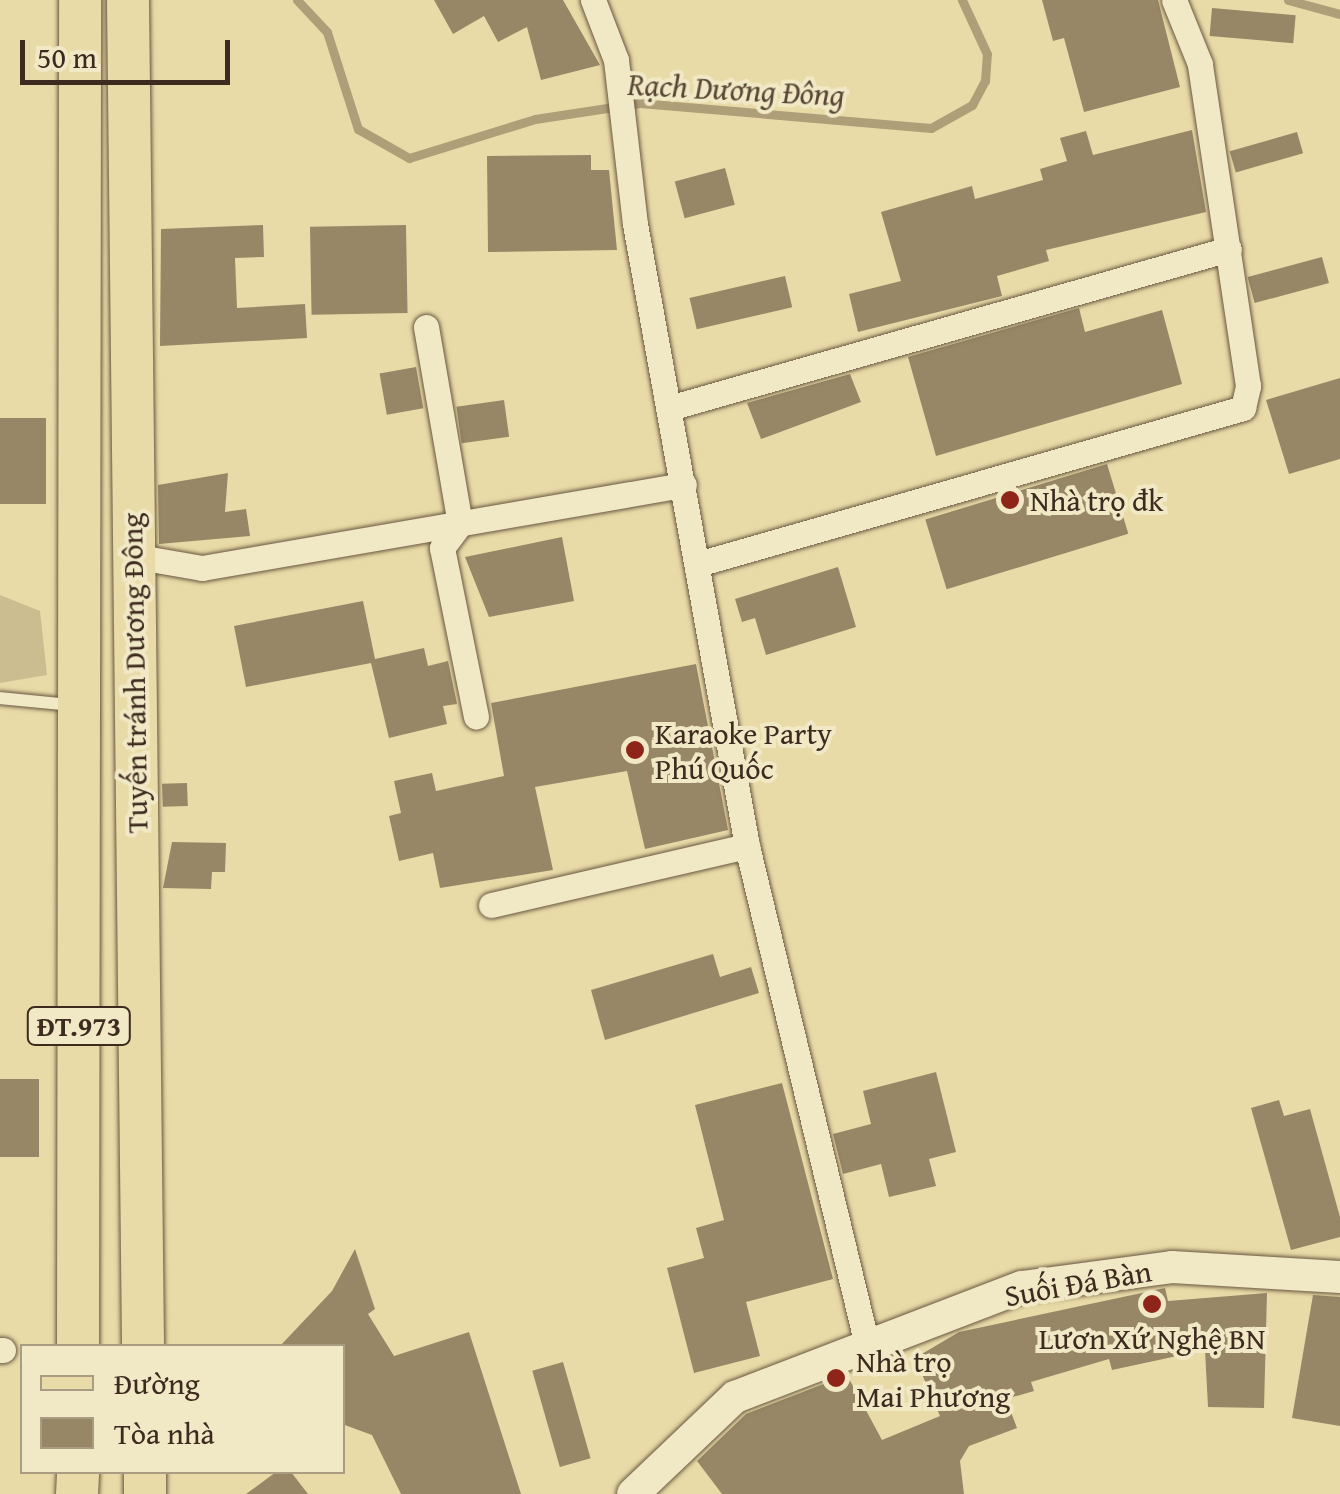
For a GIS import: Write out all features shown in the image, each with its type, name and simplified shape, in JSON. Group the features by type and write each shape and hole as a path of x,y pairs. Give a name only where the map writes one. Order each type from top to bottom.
{"main road":[{"name":"Tuyến tránh Dương Đông","path":"78,1344 80,0"},
{"name":"Tuyến tránh Dương Đông","path":"128,0 143,1344"}],"street":[{"path":"594,0 620,88 669,408 747,846 867,1345"},
{"path":"698,564 1243,408 1229,249 1200,64 1174,0"},
{"path":"669,408 1229,249"},
{"path":"426,327 460,524 442,548 476,717"},
{"path":"132,556 202,568 684,485"},
{"path":"492,905 747,846"},
{"name":"Suối Đá Bàn","path":"633,1494 735,1397 1022,1287 1172,1266 1340,1277"}],"lane":[{"path":"0,698 79,706"}],"shaded area":[{"path":"0,595 40,611 47,675 0,683"}],"building":[{"path":"434,0 563,0 600,65 541,80 527,27 498,42 484,16 453,34"},
{"path":"1042,0 1158,0 1180,87 1084,112 1064,38 1053,41"},
{"path":"1212,8 1296,15 1293,43 1210,36"},
{"path":"1192,130 1206,212 1046,250 1049,261 997,276 1002,296 858,332 849,294 901,281 881,212 972,186 975,199 1043,180 1040,169 1067,161 1060,138 1086,131 1093,155"},
{"path":"1297,132 1303,153 1236,172 1230,151"},
{"path":"591,155 591,170 609,170 617,250 488,252 487,156"},
{"path":"725,168 735,205 685,218 675,181"},
{"path":"263,225 264,257 235,258 237,308 305,304 307,338 160,346 161,229"},
{"path":"406,225 408,313 312,315 310,227"},
{"path":"1322,257 1329,283 1255,303 1248,277"},
{"path":"785,276 792,307 697,329 690,298"},
{"path":"1079,308 1085,332 1162,310 1182,384 936,456 908,357"},
{"path":"416,367 423,408 387,415 380,373"},
{"path":"850,374 861,402 761,439 747,403"},
{"path":"1340,378 1340,459 1289,474 1266,400"},
{"path":"504,400 509,437 462,443 456,407"},
{"path":"0,418 46,418 46,504 0,504"},
{"path":"1107,464 1128,534 947,589 925,520"},
{"path":"228,473 225,512 246,509 250,536 159,544 158,485"},
{"path":"562,537 574,601 489,617 465,557"},
{"path":"838,567 856,627 766,655 755,618 742,622 735,599"},
{"path":"363,601 375,659 424,648 428,666 448,661 457,704 443,706 447,724 389,738 371,663 246,687 234,626"},
{"path":"696,664 728,830 645,849 627,771 535,787 553,870 440,888 433,853 399,861 389,816 401,813 394,781 432,773 436,791 504,776 491,703"},
{"path":"187,783 188,806 163,807 162,784"},
{"path":"172,842 226,843 225,872 212,872 211,889 163,888"},
{"path":"713,954 720,977 751,967 759,993 605,1040 591,990"},
{"path":"936,1072 956,1152 929,1159 936,1186 889,1197 881,1164 843,1174 833,1134 871,1124 863,1091"},
{"path":"0,1079 39,1079 39,1157 0,1157"},
{"path":"782,1083 833,1279 746,1302 760,1356 694,1373 667,1268 704,1258 696,1228 724,1220 695,1105"},
{"path":"1279,1100 1284,1116 1310,1109 1340,1217 1340,1237 1291,1250 1251,1108"},
{"path":"355,1249 375,1309 368,1314 394,1356 469,1332 521,1494 401,1494 372,1435 345,1425 345,1344 282,1344 332,1291"},
{"path":"1165,1288 1168,1301 1267,1293 1264,1408 1208,1407 1205,1350 1112,1370 1109,1359 1031,1382 1034,1391 1006,1399 1017,1428 969,1446 960,1461 964,1494 722,1494 697,1461 746,1414 847,1375 882,1440 940,1416 915,1358 959,1332"},
{"path":"1313,1295 1340,1297 1340,1426 1292,1418"},
{"path":"563,1362 591,1458 560,1467 532,1371"},
{"path":"273,1474 293,1474 308,1494 246,1494"}],"waterway":[{"name":"Rạch Dương Đông","path":"297,0 327,32 358,129 409,158 535,119 640,103 931,128 972,105 985,81 987,54 962,0"},
{"name":"Rạch Dương Đông","path":"1288,0 1340,14"}],"place":[{"name":"Nhà trọ đk","path":"1010,500"},
{"name":"Karaoke Party Phú Quốc","path":"635,750"},
{"name":"Lươn Xứ Nghệ BN","path":"1152,1304"},
{"name":"Nhà trọ Mai Phương","path":"836,1378"}]}
